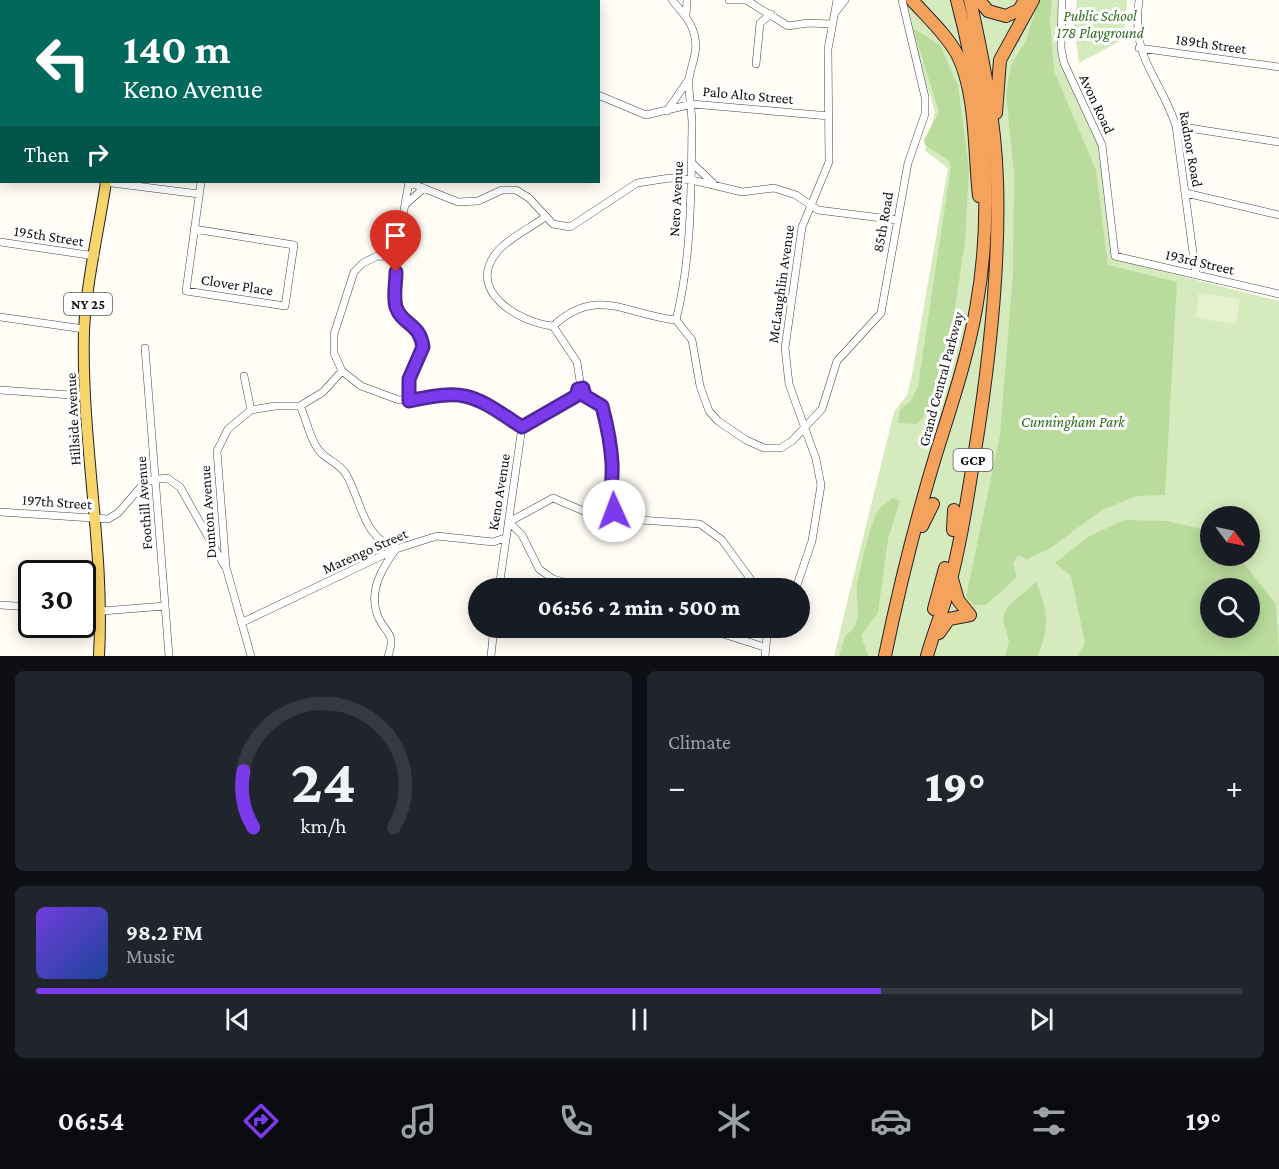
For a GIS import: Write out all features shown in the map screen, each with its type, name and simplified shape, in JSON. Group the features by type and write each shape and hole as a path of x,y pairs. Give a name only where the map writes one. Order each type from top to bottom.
{"highway":[{"path":"912,0 956,52 967,86"},
{"path":"950,0 967,86 984,241"},
{"name":"Grand Central Parkway","path":"886,651 927,486 960,376 976,309 984,241 986,172 980,104 972,59 957,0"},
{"name":"GCP","path":"928,656 952,574 974,456 988,354 997,228 993,132 981,49 970,0"},
{"path":"979,0 988,11 1006,16 1015,13 1025,0"},
{"path":"993,132 1000,79 1000,60 1033,0"},
{"path":"969,442 988,354"},
{"path":"948,436 960,376"},
{"path":"886,651 903,607 922,526 933,504"},
{"path":"921,656 952,536 954,510"},
{"path":"879,656 885,624 904,573"},
{"path":"928,656 946,621 956,616 970,615 955,594 952,574"}],"main road":[{"name":"Hillside Avenue","path":"99,656 102,611 86,396 84,329 105,183"}],"street":[{"name":"Nero Avenue","path":"667,111 689,79 696,54 696,39 686,16 672,0"},
{"name":"Nero Avenue","path":"686,16 687,0"},
{"path":"729,0 746,0 788,26 832,20 845,0"},
{"name":"McLaughlin Avenue","path":"800,578 810,552 821,491 818,465 789,384 785,348 802,227 810,204 829,167 828,49 837,0"},
{"name":"85th Road","path":"676,320 692,340 700,386 709,411 718,421 746,440 764,448 781,448 822,409 837,361 881,313 908,163 924,123 926,107 902,0"},
{"name":"Avon Road","path":"1062,0 1060,48 1064,63 1102,145 1115,256"},
{"name":"Radnor Road","path":"1139,0 1137,18 1139,48 1146,67 1169,106 1176,126 1196,275"},
{"path":"756,64 760,23 771,14"},
{"name":"189th Street","path":"1139,48 1279,67"},
{"name":"Nero Avenue","path":"676,320 685,285 692,180 692,104 689,79"},
{"name":"Palo Alto Street","path":"600,95 646,115 692,104 829,116"},
{"path":"1176,126 1279,142"},
{"path":"692,163 714,185"},
{"path":"412,183 448,199 468,202 502,190 516,190 529,198 553,224 570,227 637,183 670,178 692,180 742,192 774,188 796,195 818,210 897,220"},
{"path":"122,183 156,185 199,194"},
{"path":"194,230 200,183"},
{"path":"409,183 397,257 395,305 404,318 418,329 423,347 409,379 409,401"},
{"path":"406,204 424,188"},
{"path":"1186,193 1279,215"},
{"path":"545,217 496,253 489,266 489,283 493,295 516,315 533,322 553,326 577,362 581,388 585,391 585,396"},
{"name":"Clover Place","path":"194,230 294,244 285,306 186,291 194,230"},
{"name":"195th Street","path":"0,242 95,256"},
{"path":"397,257 377,256 358,267 336,323 333,345 342,371 376,393 409,401 429,396 467,394 522,427 576,396 581,398 585,396 602,406 612,461 611,501 615,518"},
{"name":"193rd Street","path":"1115,256 1279,294"},
{"path":"553,326 575,311 610,303 646,315 676,320"},
{"path":"0,317 84,329"},
{"name":"Foothill Avenue","path":"145,348 169,656"},
{"path":"244,376 251,410 275,406 300,406 323,392 342,371"},
{"path":"576,396 576,391 581,388"},
{"path":"0,390 86,396"},
{"path":"300,406 318,450 339,465 348,477 367,526 378,540 396,549 382,567 375,591 377,614 391,635 392,643 388,656"},
{"name":"Dunton Avenue","path":"251,410 228,429 217,451 226,567 251,656"},
{"name":"Keno Avenue","path":"500,578 522,427"},
{"path":"156,478 167,478 176,482 226,567"},
{"name":"197th Street","path":"0,512 108,519 146,481 156,478"},
{"path":"552,578 539,569 522,535 509,522 553,498 602,516 691,521 708,528 722,540 750,578"},
{"path":"602,516 611,501"},
{"path":"207,534 223,529"},
{"name":"Marengo Street","path":"243,622 396,549 437,536 493,542 505,538"},
{"path":"0,605 18,606"},
{"path":"96,611 165,606"},
{"path":"491,656 493,638"},
{"path":"737,638 764,646"},
{"path":"765,656 766,638"}],"green space":[{"name":"Cunningham Park","path":"901,0 1062,0 1064,52 1075,88 1103,148 1114,259 1279,301 1279,656 834,656 894,412 907,395 912,375 948,168 925,151 935,112"},
{"path":"1038,0 1052,0 1050,21 1054,71 1096,170 1108,265 1177,282 1165,495 1136,496 1102,510 1049,549 1027,559 1018,555 1013,564 1017,577 986,605 974,605 966,597 1000,435 1013,273 1014,174 1006,94 1011,65 1026,41"},
{"name":"Public School 178 Playground","path":"1077,0 1127,0 1124,39 1079,63 1074,24"},
{"path":"913,28 940,45 958,86 969,168 965,242 946,367 936,402 917,424 898,423 900,410 911,401 918,386 951,167 949,161 925,145 924,140 939,112"},
{"path":"1199,293 1240,299 1236,324 1195,318"},
{"path":"893,498 900,501 888,539 878,613 861,635 868,656 839,656 845,636 851,631 857,619 857,586 872,525 880,508"},
{"path":"1124,520 1167,521 1200,529 1200,566 1246,566 1255,578 1200,578 1200,638 1260,638 1260,584 1276,604 1279,656 1078,656 1085,643 1071,576 1055,563 1088,537"},
{"path":"1036,582 1046,618 1038,656 1005,656 1009,641 1003,619 1007,607"}],"route":[{"path":"396,272 395,305 404,318 418,329 423,347 420,360 415,365 409,379 409,401 429,396 467,394 488,404 522,427 576,396 576,391 583,388 585,396 602,406 610,443 613,481 611,501 614,511"}]}
